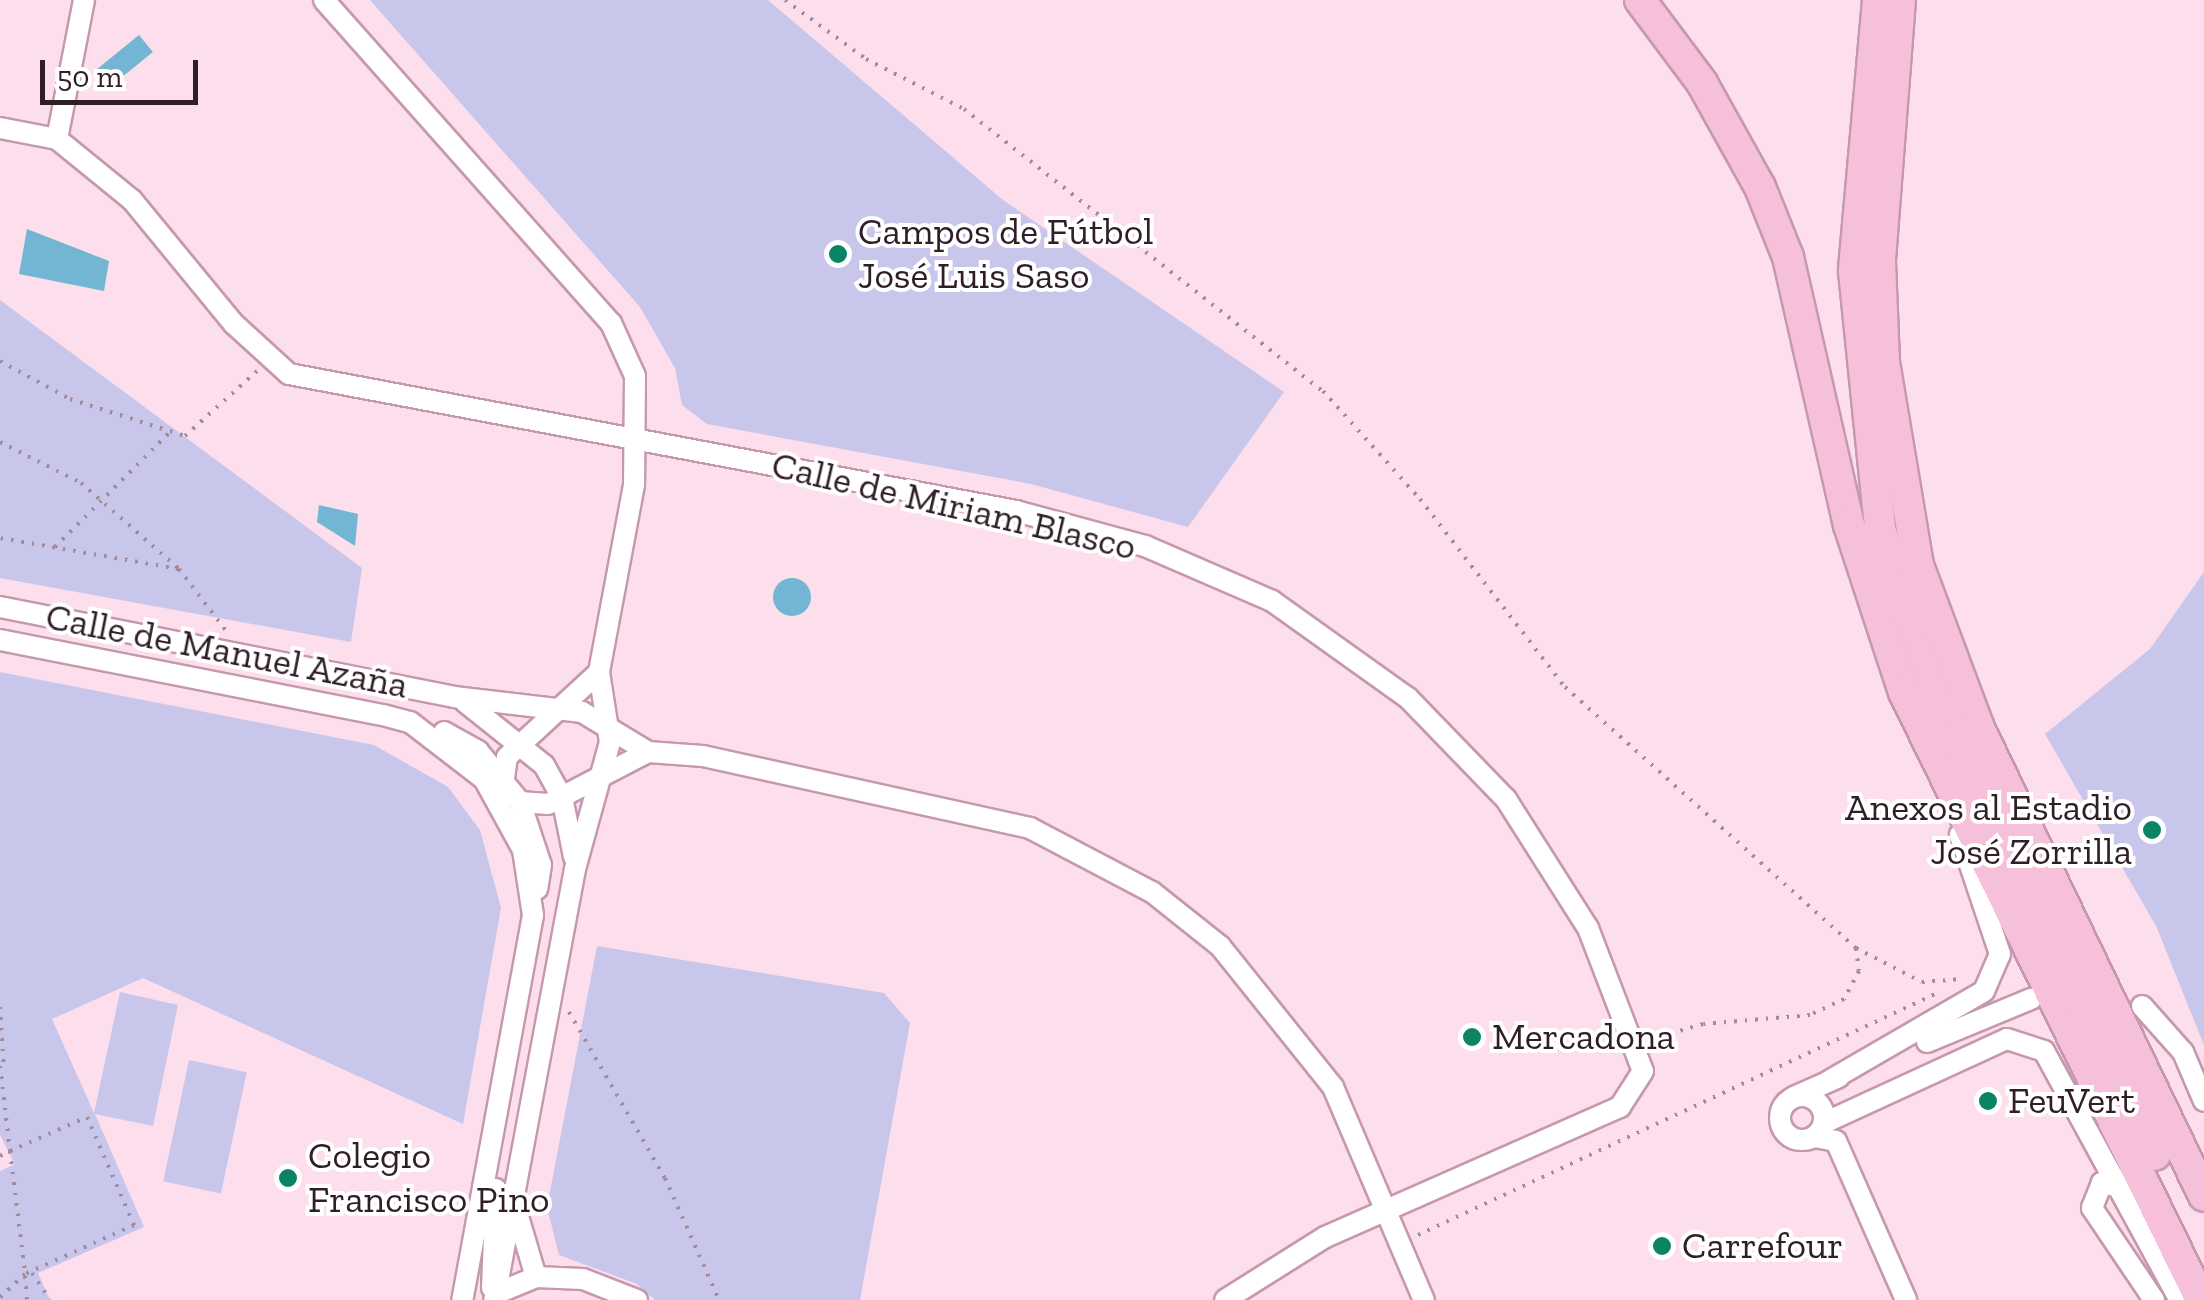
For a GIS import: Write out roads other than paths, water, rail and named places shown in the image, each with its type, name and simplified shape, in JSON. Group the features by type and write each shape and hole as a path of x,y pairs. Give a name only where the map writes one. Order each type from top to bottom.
{"highway":[{"path":"1640,0 1702,84 1788,256 1849,524 1929,754 2200,1300"},
{"path":"1878,0 1854,271 1880,528 1952,738 2204,1272"},
{"path":"1900,0 1880,262 1884,362 1918,565 1979,728 2204,1196"}],"street":[{"path":"57,138 84,0"},
{"path":"324,0 611,323 635,376 639,437 599,672 608,725 603,768 575,869 495,1297"},
{"name":"Calle de Miriam Blasco","path":"0,128 57,138 132,200 289,374 341,387 639,437 1016,511 1145,546 1272,601 1370,666 1506,799 1588,928 1639,1042 1643,1071 1620,1106 1386,1212"},
{"name":"Calle de Manuel Azaña","path":"0,607 608,725"},
{"name":"Calle de Manuel Azaña","path":"0,640 410,722 478,751 494,778"},
{"path":"494,778 522,740 599,672"},
{"name":"Calle de Manuel Azaña","path":"454,696 522,740"},
{"path":"608,725 648,752 856,786 1030,828 1152,892 1276,1006 1333,1087 1424,1300"},
{"path":"522,740 562,797 575,869"},
{"path":"520,802 562,797 603,768 648,752"},
{"path":"1830,1081 1963,1009 1976,982 2000,954 1929,754"},
{"path":"464,1300 541,865 520,802 494,778"},
{"path":"494,778 523,850 533,916"},
{"path":"2031,999 1794,1097 1780,1111 1782,1128 1800,1140 1843,1112 2007,1039 2044,1050 2124,1188 2180,1300"},
{"path":"2142,1006 2183,1052 2204,1101"},
{"path":"1794,1097 1819,1103 1819,1130"},
{"path":"1843,1112 1842,1130 1906,1300"},
{"path":"1819,1130 1836,1141 1872,1211"},
{"path":"489,1163 496,1188 504,1258"},
{"path":"2124,1188 2102,1183 2092,1208 2154,1300"},
{"path":"1225,1300 1261,1270 1386,1212"},
{"path":"504,1258 536,1276 584,1280 637,1300"},
{"path":"464,1300 504,1258"},
{"path":"495,1297 536,1276"}],"place":[{"name":"Campos de Fútbol José Luis Saso","path":"838,254"},
{"name":"Anexos al Estadio José Zorrilla","path":"2152,830"},
{"name":"Mercadona","path":"1472,1037"},
{"name":"FeuVert","path":"1988,1101"},
{"name":"Colegio Francisco Pino","path":"288,1178"},
{"name":"Carrefour","path":"1662,1246"}]}
